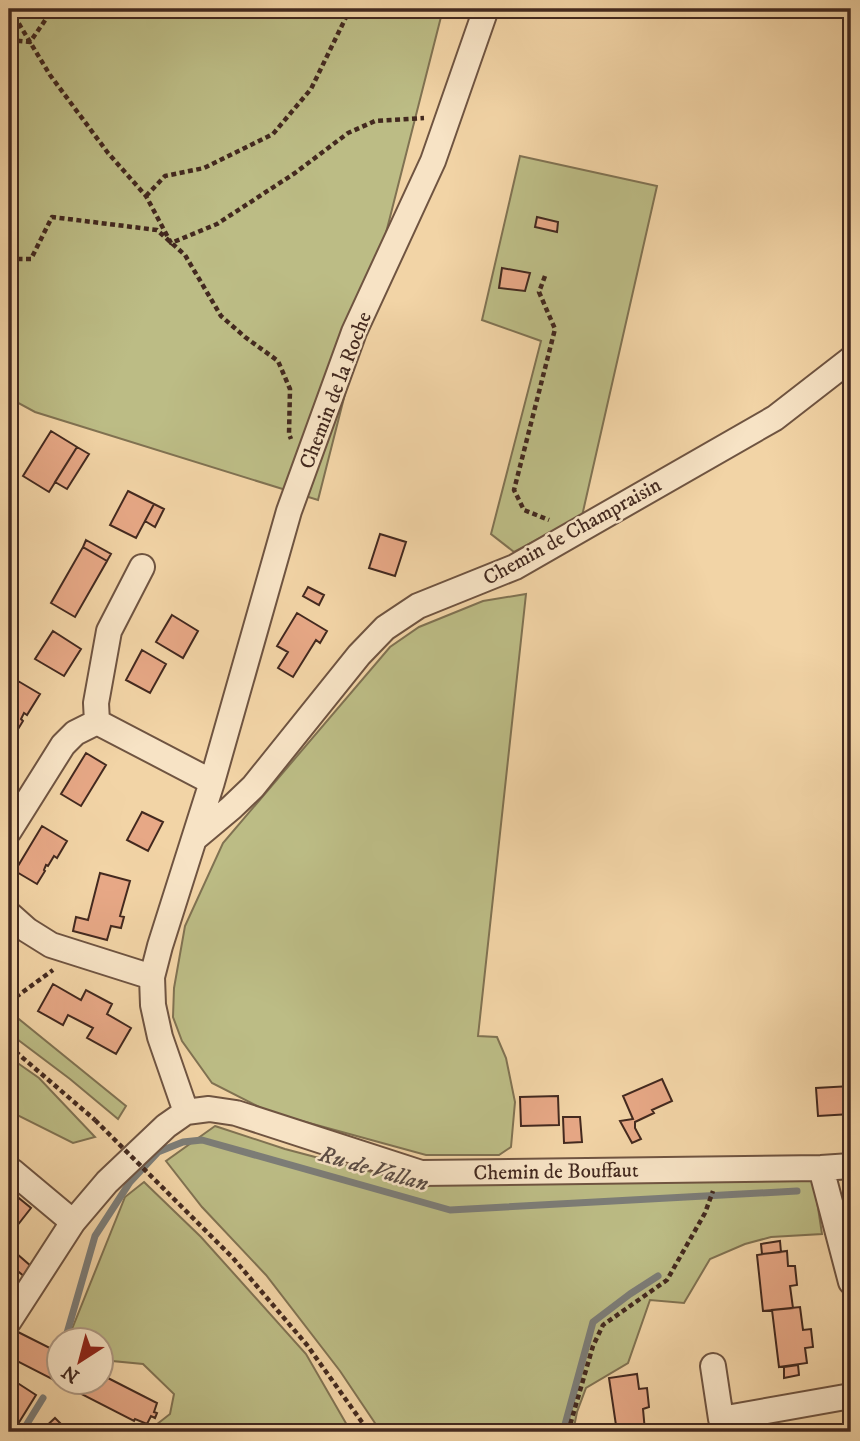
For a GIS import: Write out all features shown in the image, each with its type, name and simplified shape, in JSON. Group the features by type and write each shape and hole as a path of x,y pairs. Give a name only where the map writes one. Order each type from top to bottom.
{"street":[{"name":"Chemin de la Roche","path":"186,1112 160,1037 153,1005 152,977 163,934 212,782 289,511 354,332 433,161 486,9"},
{"name":"Chemin de Champraisin","path":"194,839 253,787 359,655 385,628 418,606 514,567 775,418 851,359"},
{"path":"97,722 96,702 109,631 142,567"},
{"path":"97,722 212,782"},
{"path":"9,831 63,746 75,733 97,722"},
{"path":"9,914 27,930 51,945 152,977"},
{"name":"Chemin de Bouffaut","path":"186,1112 209,1109 236,1114 421,1173 826,1187 851,1166"},
{"path":"9,1321 74,1222 107,1182 166,1126 186,1112"},
{"path":"9,1172 12,1171 74,1222"},
{"path":"826,1187 851,1282"},
{"path":"713,1366 721,1419 851,1396"}],"path":[{"path":"10,9 50,75 108,153 146,196 172,243"},
{"path":"30,42 53,9"},
{"path":"146,196 165,176 204,168 273,134 311,89 350,9"},
{"path":"9,40 30,42"},
{"path":"172,243 217,224 295,173 348,133 375,121 448,117"},
{"path":"9,259 31,259 52,217 157,230 185,256 221,316 278,361 290,389 289,434 303,472"},
{"path":"545,276 539,292 555,329 514,490 524,510 547,520 589,524"},
{"path":"9,1002 77,953"},
{"path":"9,1046 95,1120 233,1258 307,1345 369,1432"},
{"path":"568,1432 593,1346 603,1325 667,1280 705,1213 715,1185"}],"green space":[{"path":"9,9 443,9 318,500 35,412 9,398"},
{"path":"520,156 657,186 582,516 514,552 491,534 541,341 482,320"},
{"path":"526,594 478,1036 497,1037 506,1058 515,1102 511,1147 499,1155 426,1155 269,1112 212,1083 182,1041 173,1017 174,988 185,926 223,843 390,647 419,627 483,601"},
{"path":"9,1011 126,1106 118,1119 9,1033"},
{"path":"9,1057 39,1078 95,1137 73,1143 9,1111"},
{"path":"215,1126 285,1149 417,1184 779,1178 814,1181 822,1234 771,1237 745,1244 710,1259 684,1303 650,1300 628,1363 586,1388 573,1432 381,1432 340,1371 266,1275 202,1207 166,1161"},
{"path":"144,1182 201,1237 306,1354 351,1432 147,1432 170,1414 174,1394 143,1364 116,1361 116,1326 73,1326 125,1197"}],"building":[{"path":"537,217 558,222 557,232 535,227"},
{"path":"502,268 530,273 525,291 499,288"},
{"path":"51,431 77,447 49,492 23,476"},
{"path":"77,447 89,454 67,489 55,482"},
{"path":"128,491 154,504 136,538 110,525"},
{"path":"154,504 164,509 155,527 145,521"},
{"path":"380,534 406,542 395,576 369,568"},
{"path":"86,540 111,554 107,561 83,547"},
{"path":"83,547 107,561 75,617 51,603"},
{"path":"308,587 324,595 319,605 303,596"},
{"path":"297,613 327,631 320,643 316,640 293,677 278,668 288,652 277,646"},
{"path":"172,615 198,631 183,658 156,642"},
{"path":"53,631 81,649 64,676 35,659"},
{"path":"142,650 166,664 150,693 126,680"},
{"path":"18,681 40,694 27,715 24,713 21,719 23,721 9,744 9,697"},
{"path":"86,753 106,765 81,806 61,794"},
{"path":"142,812 163,822 148,851 127,840"},
{"path":"42,826 67,841 57,858 54,856 48,866 46,865 37,884 15,871"},
{"path":"100,873 130,881 120,916 124,917 121,928 111,926 107,940 73,931 76,917 88,920"},
{"path":"53,984 81,1000 86,990 112,1004 107,1014 131,1028 116,1054 87,1038 93,1028 68,1015 63,1025 38,1011"},
{"path":"662,1079 672,1101 635,1122 641,1139 632,1143 620,1121 633,1119 623,1096"},
{"path":"851,1086 851,1114 818,1116 816,1088"},
{"path":"558,1096 559,1125 521,1126 520,1097"},
{"path":"563,1117 580,1117 582,1142 564,1143"},
{"path":"9,1190 31,1208 9,1236"},
{"path":"780,1241 781,1252 762,1254 761,1244"},
{"path":"9,1247 32,1267 25,1277 9,1264"},
{"path":"787,1251 788,1266 795,1266 797,1285 790,1286 793,1308 763,1311 757,1255"},
{"path":"800,1307 803,1330 811,1329 813,1347 805,1348 807,1363 779,1367 772,1310"},
{"path":"16,1331 46,1346 46,1376 9,1357 9,1344"},
{"path":"798,1365 799,1375 784,1378 784,1367"},
{"path":"637,1374 639,1389 647,1388 649,1407 643,1409 645,1431 617,1432 609,1378"},
{"path":"16,1382 36,1395 13,1432 9,1432 9,1393"},
{"path":"116,1382 157,1403 155,1418 151,1416 147,1424 135,1419 134,1421 85,1396 116,1396"},
{"path":"55,1418 69,1432 40,1432"}],"waterway":[{"name":"Ru de Vallan","path":"69,1326 95,1236 130,1182 158,1152 183,1142 202,1140 450,1210 797,1191"},
{"path":"563,1432 593,1322 658,1276"},
{"name":"Ru de Vallan","path":"22,1432 43,1398"}]}
